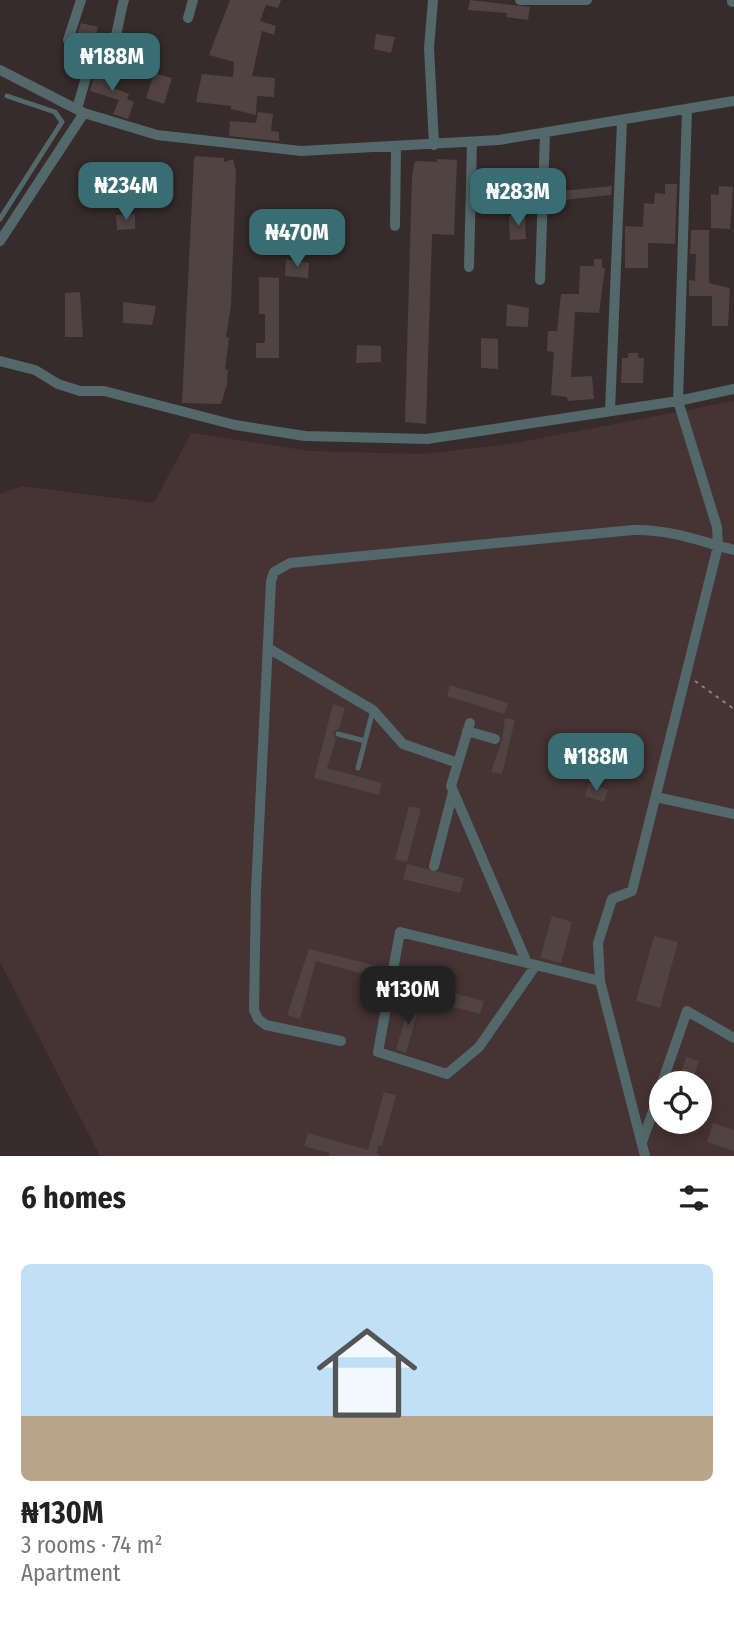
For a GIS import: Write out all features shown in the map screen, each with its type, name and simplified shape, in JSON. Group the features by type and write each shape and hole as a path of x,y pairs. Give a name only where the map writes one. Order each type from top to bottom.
{"street":[{"path":"68,40 81,0"},
{"path":"0,241 80,111 90,63 97,62 113,47 124,0"},
{"path":"188,18 192,0"},
{"path":"433,0 429,48 434,145"},
{"path":"520,0 587,0"},
{"path":"0,70 80,111 158,135 301,151 472,142 622,121 734,101"},
{"path":"645,1156 600,981 598,943 612,899 632,891 718,546 717,527 678,401 687,109"},
{"path":"610,411 622,121"},
{"path":"540,280 545,133"},
{"path":"469,267 472,142"},
{"path":"395,226 396,147"},
{"path":"0,361 36,370 58,384 80,391 104,391 235,425 305,436 427,439 678,401 734,389"},
{"path":"341,1041 266,1024 254,1010 256,890 271,581 275,572 286,564 633,530 656,529 692,536 734,551"},
{"path":"268,648 373,710 403,744 458,762"},
{"path":"495,739 468,727 451,786 532,964"},
{"path":"434,866 453,792"},
{"path":"656,797 734,814"},
{"path":"532,964 479,1046 447,1074 378,1052 400,932 532,964 600,981"},
{"path":"667,1071 687,1011 734,1038"},
{"path":"642,1143 649,1123"}],"lane":[{"path":"0,219 62,122 55,112 7,96"},
{"path":"358,768 373,710"},
{"path":"338,734 365,741"}],"path":[{"path":"685,677 734,709"}],"shaded area":[{"path":"734,401 734,1156 100,1156 0,962 0,494 22,486 154,503 191,433 310,451 423,454 510,444"}],"building":[{"path":"230,0 281,0 278,8 266,5 260,21 276,26 274,35 262,31 252,76 275,78 274,97 257,96 256,115 231,109 231,106 196,102 202,74 233,77 234,62 209,55"},
{"path":"470,0 530,7 528,20 506,17 507,13 468,10"},
{"path":"81,23 98,27 94,42 76,38"},
{"path":"376,34 395,37 391,53 374,49"},
{"path":"96,69 115,74 111,87 129,94 127,99 134,102 128,119 113,114 119,100 90,91"},
{"path":"154,73 172,78 164,104 146,98"},
{"path":"258,112 273,114 271,131 279,132 279,141 229,136 230,121 256,123"},
{"path":"196,156 224,158 224,162 233,159 236,171 231,306 226,337 229,338 225,369 228,370 221,404 182,403"},
{"path":"437,159 457,160 454,235 432,234 426,424 405,422 412,175 415,161 437,162"},
{"path":"487,184 508,184 508,213 487,214"},
{"path":"665,184 677,184 675,244 648,243 648,268 625,268 625,226 643,227 644,203 654,204 655,193 665,194"},
{"path":"612,186 611,195 553,201 552,192"},
{"path":"719,186 733,187 730,229 711,228 711,194 719,195"},
{"path":"135,214 135,229 117,230 116,215"},
{"path":"525,215 526,239 510,240 509,216"},
{"path":"691,230 709,230 709,283 730,288 728,326 712,326 712,296 689,296 689,280 695,281 696,254 690,254"},
{"path":"286,259 309,263 308,278 285,276"},
{"path":"594,259 602,259 602,268 605,268 599,313 575,312 571,377 592,376 594,399 568,401 567,397 551,395 554,352 547,351 548,331 557,331 561,294 579,294 580,266 594,266"},
{"path":"259,277 279,278 279,358 256,358 256,343 264,343 265,340 265,314 259,314"},
{"path":"80,292 83,337 65,337 65,293"},
{"path":"123,302 156,306 152,325 123,323"},
{"path":"507,304 529,308 528,327 506,326"},
{"path":"481,338 498,339 498,369 481,368"},
{"path":"357,345 381,346 381,362 356,363"},
{"path":"628,353 638,353 638,358 644,358 643,383 621,383 622,358 628,358"},
{"path":"450,685 508,703 504,714 447,696"},
{"path":"333,704 345,708 339,729 333,732 336,739 327,768 382,783 379,795 314,778"},
{"path":"505,718 515,720 502,774 491,772 502,740"},
{"path":"589,783 608,790 604,802 585,796"},
{"path":"409,806 421,809 407,862 395,859"},
{"path":"407,864 464,878 460,893 403,879"},
{"path":"552,916 572,922 561,963 540,958"},
{"path":"654,936 678,942 660,1008 636,1001"},
{"path":"309,949 377,966 374,977 316,961 300,1019 287,1015"},
{"path":"426,986 484,1001 480,1014 423,999"},
{"path":"410,1000 420,1003 406,1053 396,1050"},
{"path":"686,1057 699,1061 696,1071 682,1071"},
{"path":"384,1092 396,1095 382,1146 378,1145 377,1153 380,1156 329,1156 329,1153 304,1146 308,1133 368,1150"},
{"path":"713,1123 734,1130 734,1151 707,1142 712,1134"}]}
